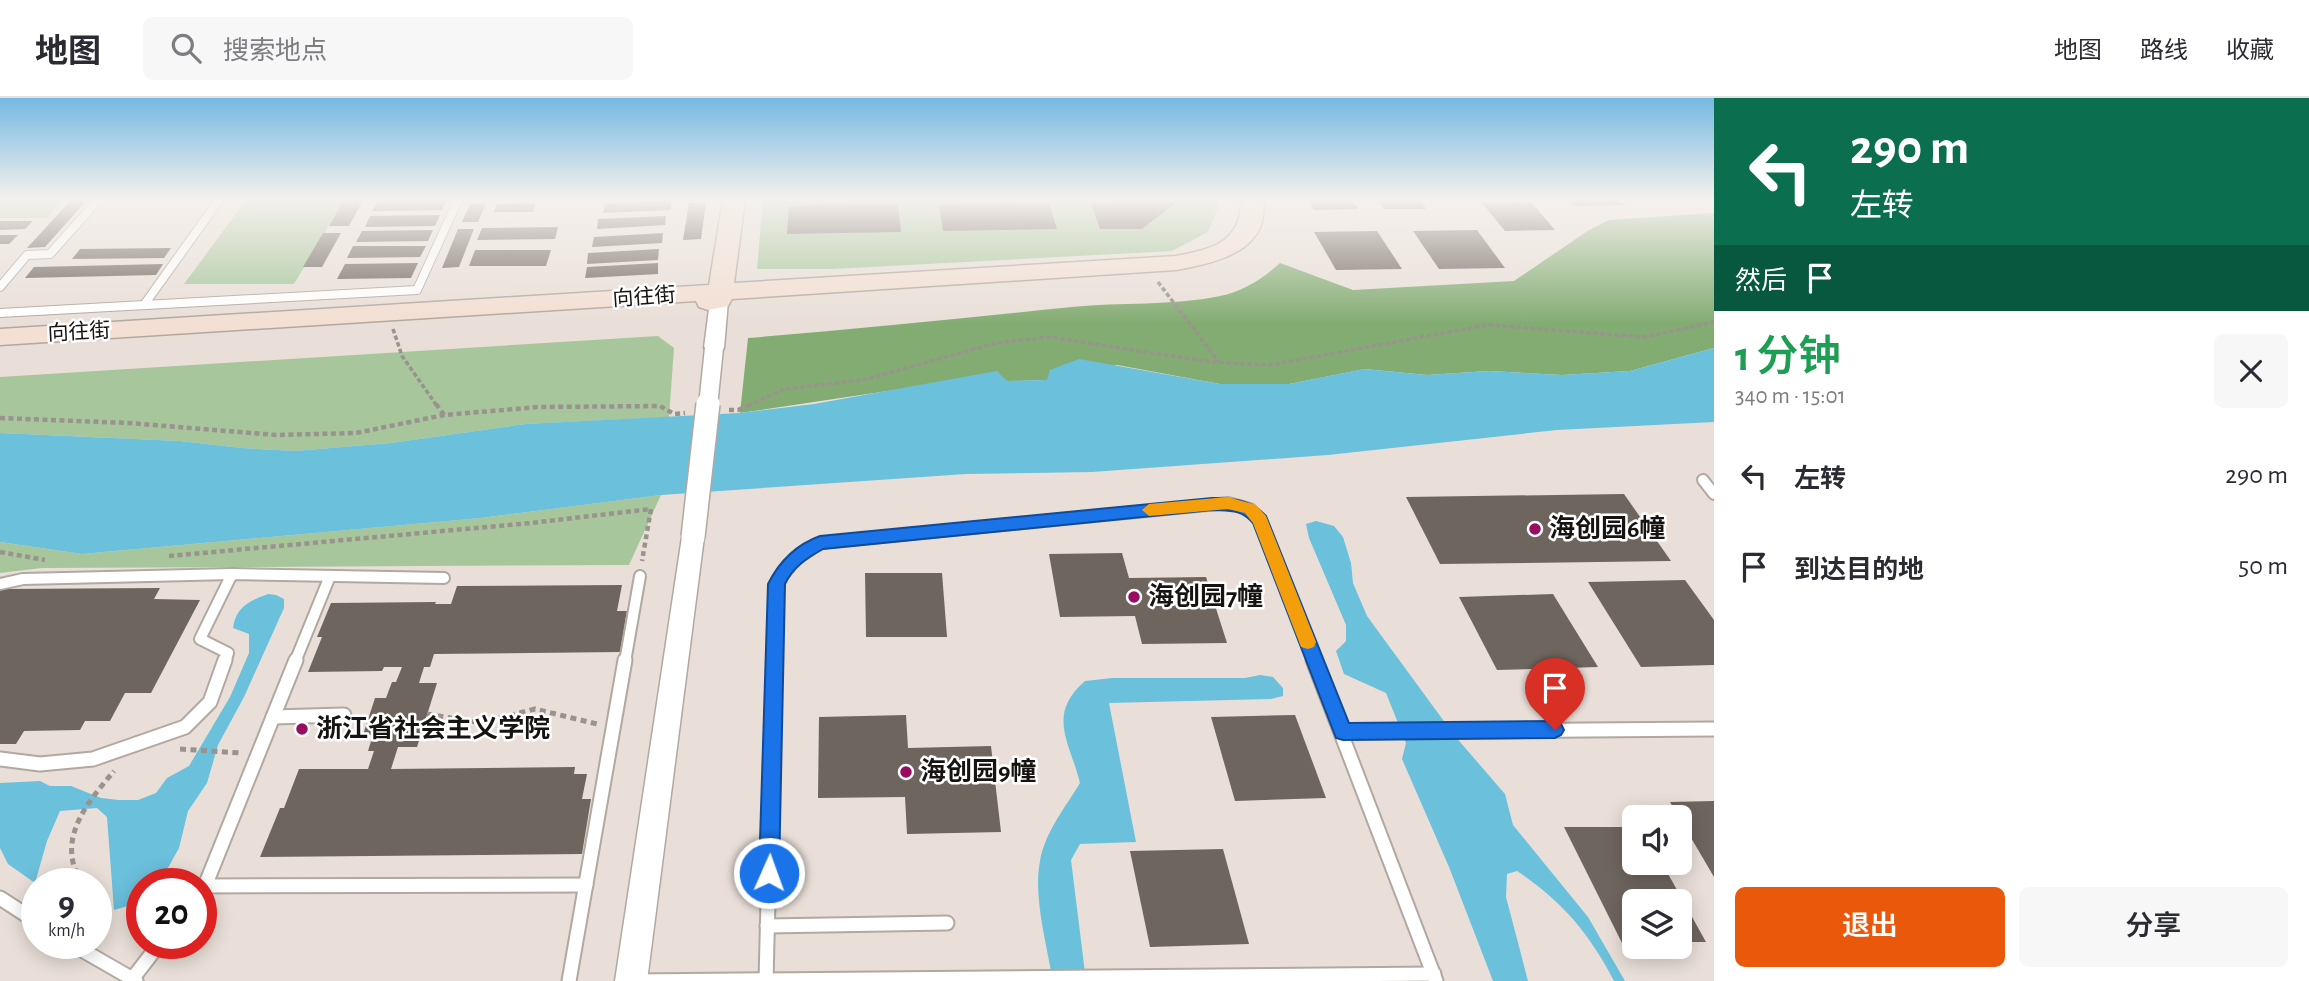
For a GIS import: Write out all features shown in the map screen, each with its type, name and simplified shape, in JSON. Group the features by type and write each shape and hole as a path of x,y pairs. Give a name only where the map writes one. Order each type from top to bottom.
{"street":[{"path":"631,981 693,537 728,241"},
{"name":"向往街","path":"0,345 390,321 1146,266 1202,259 1224,251 1237,241"},
{"name":"向往街","path":"0,337 720,296"}],"lane":[{"path":"0,287 27,255 50,254 62,241"},
{"path":"144,305 190,241"},
{"path":"0,313 417,290 439,241"},
{"path":"1703,480 1714,494"},
{"path":"631,981 766,980 1036,977 1115,975 1435,978 1260,520 1250,509 1228,503 1212,504 820,543 800,554 783,570 776,584 766,980"},
{"path":"0,759 40,764 93,759 185,727 209,702 228,653 200,639 232,574"},
{"path":"0,584 23,579 232,574 444,578"},
{"path":"211,868 330,576"},
{"path":"569,981 640,576"},
{"path":"273,717 344,715"},
{"path":"1343,732 1714,729"},
{"path":"217,888 586,885"},
{"path":"0,898 21,912"},
{"path":"767,926 947,923"},
{"path":"94,959 135,979 149,959"}],"path":[{"path":"1146,266 1219,362"},
{"path":"390,321 402,356 444,415"},
{"path":"738,410 784,389 863,380 996,343 1049,337 1219,362 1270,365 1487,325 1645,337 1714,322"},
{"path":"0,418 129,423 276,435 356,433 444,415 539,407 660,405 674,414"},
{"path":"162,557 269,545 561,521 651,509 640,576"},
{"path":"0,552 57,562"},
{"path":"427,714 481,723 535,709 579,722 615,726"},
{"path":"185,750 229,752"},
{"path":"73,868 68,845 100,788"}],"green space":[{"path":"216,241 319,241 294,284 184,284"},
{"path":"759,241 1191,241 1172,251 832,269 757,269"},
{"path":"1573,241 1714,241 1714,348 1630,371 1562,375 1489,371 1427,375 1365,369 1289,384 1220,384 1117,365 1047,380 941,383 740,413 748,338 1072,307 1202,299 1244,288 1280,263 1353,290 1514,281"},
{"path":"658,336 674,348 669,417 525,424 391,443 295,451 180,441 0,433 0,377"},
{"path":"661,495 629,565 42,568 0,573 0,542 82,554 481,518"}],"water":[{"path":"1714,348 1714,422 1557,430 1328,455 1092,472 966,474 661,495 481,518 82,554 0,542 0,433 180,441 295,451 391,443 525,424 740,413 814,404 997,371 1007,381 1047,380 1050,370 1079,359 1220,384 1289,384 1364,369 1427,375 1489,371 1562,375 1630,371"},
{"path":"1316,521 1334,526 1343,537 1351,563 1353,583 1367,616 1454,735 1505,794 1513,825 1588,917 1625,981 1614,981 1595,948 1573,919 1548,894 1517,871 1507,874 1506,897 1528,981 1493,981 1449,867 1402,759 1406,743 1386,693 1344,674 1336,651 1346,641 1346,625 1309,538 1306,524"},
{"path":"268,594 276,595 284,599 284,608 244,697 218,745 207,783 188,811 179,848 168,868 126,868 126,907 114,910 107,817 97,808 60,811 39,868 21,868 21,873 8,864 0,848 0,783 40,781 50,786 71,786 101,798 138,800 156,793 167,778 189,766 230,697 249,653 249,634 233,628 240,610 249,602"},
{"path":"1260,675 1273,677 1283,688 1283,696 1271,699 1109,703 1136,842 1080,844 1071,860 1086,981 1053,981 1042,921 1038,875 1046,840 1080,783 1064,729 1066,706 1073,693 1085,681 1112,678 1245,678"}],"building":[{"path":"33,241 50,241 45,247 27,248"},
{"path":"318,241 336,241 322,267 303,267"},
{"path":"453,241 469,241 459,267 442,268"},
{"path":"593,241 662,241 662,243 592,247"},
{"path":"1319,241 1384,241 1402,269 1336,270"},
{"path":"1420,241 1485,241 1505,268 1439,269"},
{"path":"353,246 426,246 420,257 347,258"},
{"path":"171,248 164,258 72,259 80,249"},
{"path":"659,249 658,260 587,264 588,253"},
{"path":"475,250 551,250 546,266 469,266"},
{"path":"418,263 411,278 337,279 345,264"},
{"path":"658,263 658,274 585,278 587,267"},
{"path":"163,264 156,275 25,278 34,267"},
{"name":"海创园6幢","path":"1624,494 1671,561 1440,564 1406,497"},
{"name":"海创园7幢","path":"1122,553 1129,578 1206,577 1227,643 1142,644 1135,616 1060,617 1049,554"},
{"path":"865,573 942,573 947,637 866,637"},
{"name":"海创园6幢","path":"1685,580 1714,620 1714,665 1641,667 1588,582"},
{"path":"622,585 617,611 627,611 620,652 434,654 430,667 424,667 419,683 437,683 417,747 398,747 391,769 575,767 574,774 587,774 582,799 591,799 582,854 260,857 299,769 368,769 374,751 368,751 373,735 363,735 375,698 386,698 402,667 384,667 382,671 308,672 322,637 317,637 331,603 451,604 457,586"},
{"path":"160,588 154,599 200,600 151,693 125,693 110,721 85,721 80,730 24,731 16,744 0,744 0,589"},
{"name":"海创园6幢","path":"1553,594 1598,667 1497,670 1459,597"},
{"name":"海创园9幢","path":"906,715 908,748 991,746 1001,832 907,834 905,797 818,798 819,717"},
{"path":"1295,715 1326,798 1235,801 1211,717"},
{"path":"1714,801 1714,877 1692,840 1692,805 1672,805 1670,802"},
{"path":"1564,827 1622,827 1622,875 1669,875 1676,889 1622,889 1622,943"},
{"path":"1223,849 1249,944 1150,947 1130,851"},
{"path":"1692,917 1706,942 1692,942"}],"slow traffic":[{"path":"1149,510 1228,503 1250,509 1260,520 1308,642"}],"place":[{"name":"海创园6幢","path":"1535,529"},
{"name":"海创园7幢","path":"1134,597"},
{"name":"浙江省社会主义学院","path":"302,729"},
{"name":"海创园9幢","path":"906,772"}],"route":[{"path":"769,873 776,584 783,570 800,554 820,543 1212,504 1237,505 1250,509 1260,520 1343,732 1555,730"}]}
